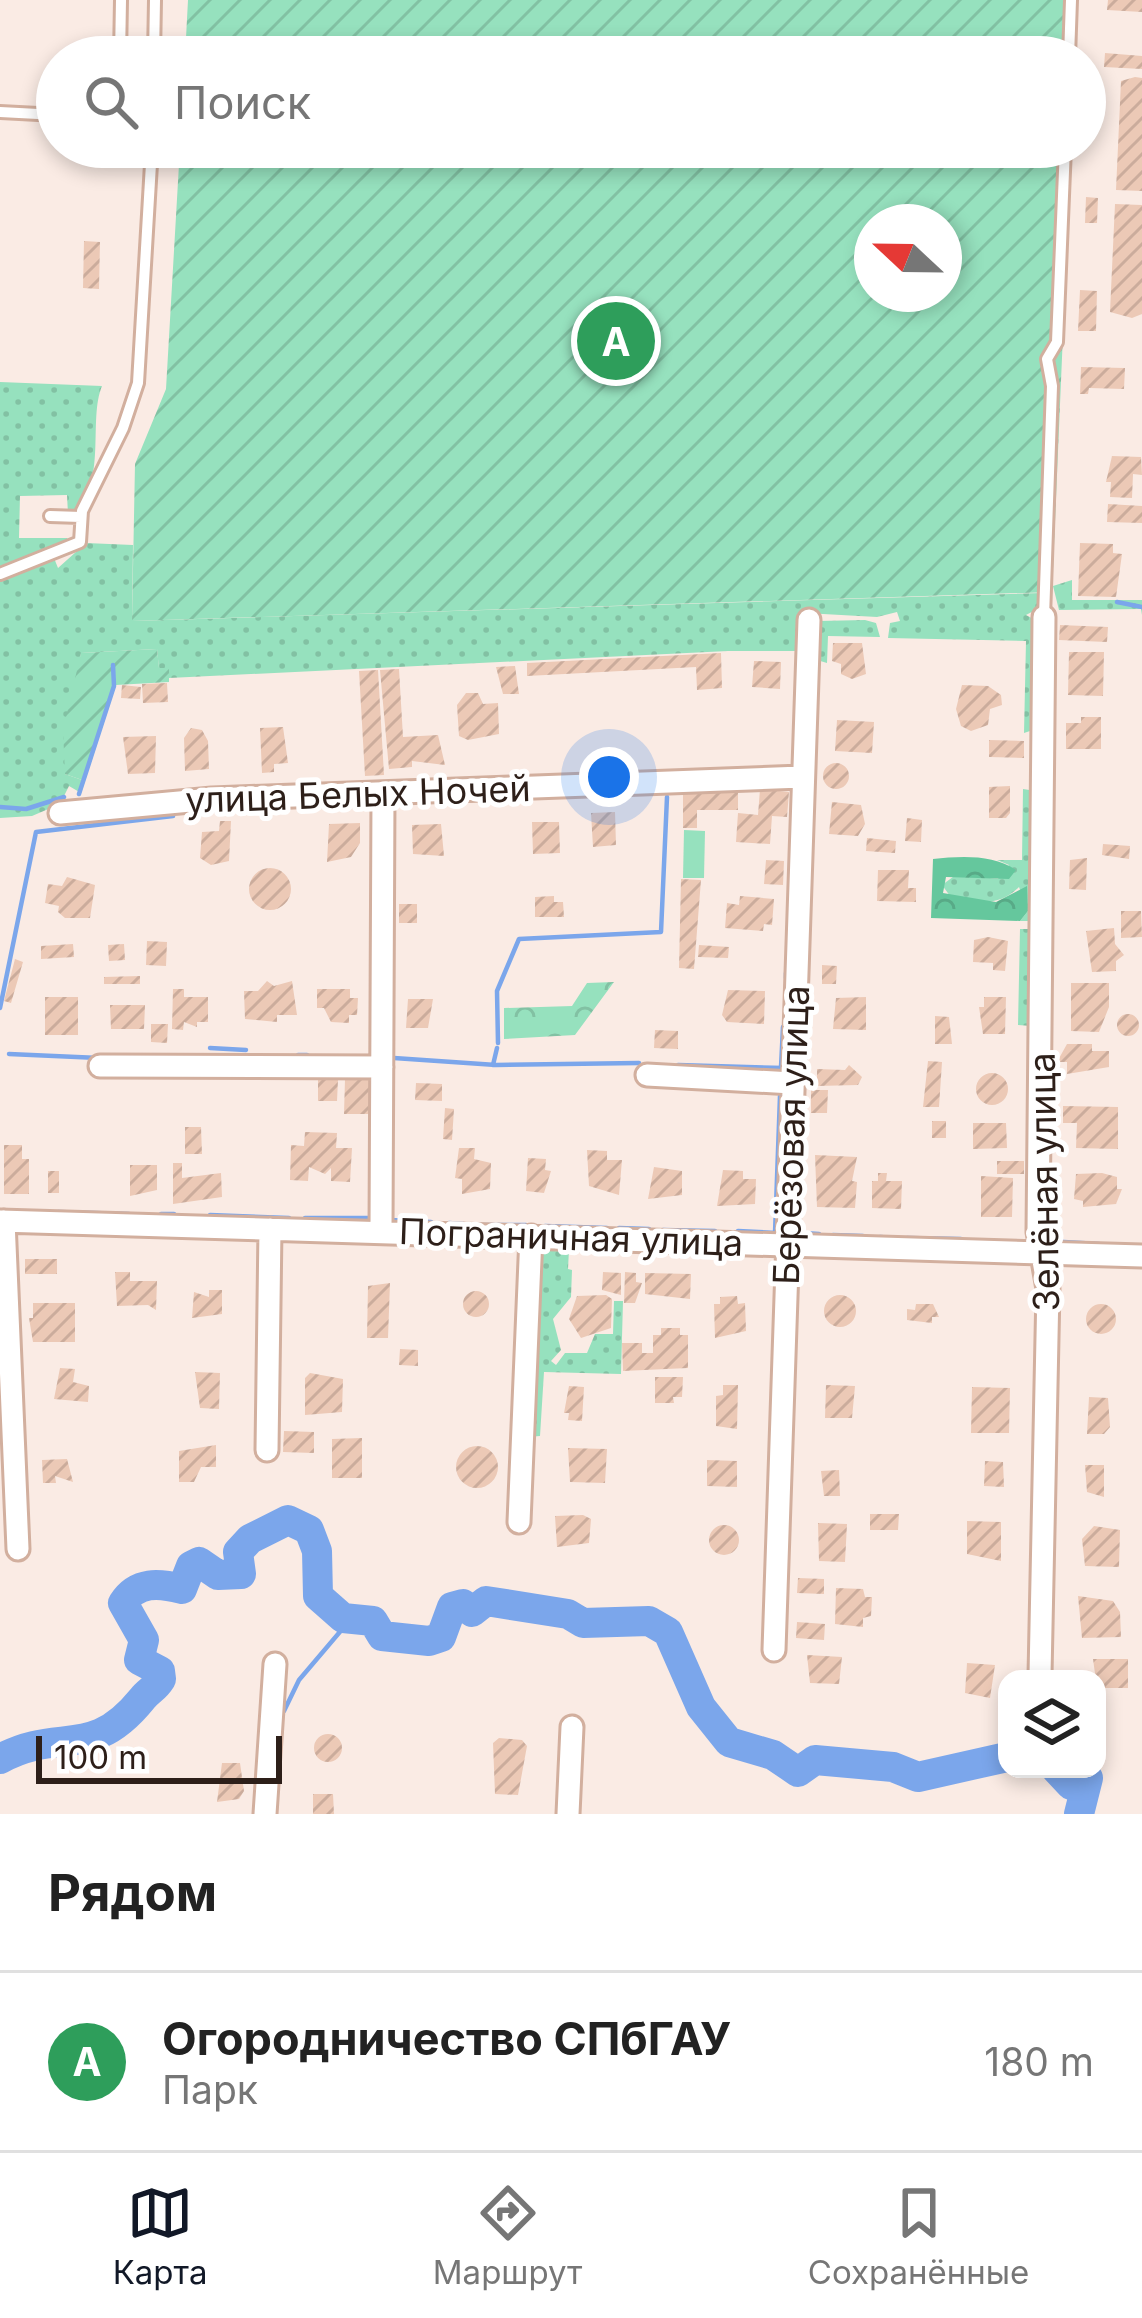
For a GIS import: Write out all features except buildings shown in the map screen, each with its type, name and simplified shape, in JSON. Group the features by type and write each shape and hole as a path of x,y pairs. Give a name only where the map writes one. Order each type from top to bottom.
{"street":[{"name":"Зелёная улица","path":"1040,1670 1048,1289 1039,1254 1044,616"},
{"name":"Берёзовая улица","path":"774,1650 809,620"},
{"name":"улица Белых Ночей","path":"60,813 173,801 802,777"},
{"path":"381,1231 383,796"},
{"path":"100,1066 382,1067"},
{"path":"647,1075 792,1083"},
{"name":"Пограничная улица","path":"2,1221 1142,1256"},
{"path":"2,1221 7,1467 18,1549"},
{"path":"267,1450 270,1229"},
{"path":"519,1522 530,1236"},
{"path":"265,1814 274,1664"},
{"path":"568,1814 572,1727"}],"lane":[{"path":"120,36 121,0"},
{"path":"154,36 155,0"},
{"path":"1070,36 1071,0"},
{"path":"0,112 36,114"},
{"path":"0,574 74,547 82,536 81,517 138,383 151,168"},
{"path":"1044,616 1052,386 1047,359 1057,342 1064,168"},
{"path":"50,516 81,517"}],"green space":[{"path":"188,0 1078,0 1076,36 186,36"},
{"path":"179,168 1070,168 1052,592 132,621 135,464 166,389"},
{"path":"0,382 102,386 89,489 68,514 67,495 20,496 19,538 68,538 52,553 58,568 86,543 133,545 132,621 1042,593 1041,607 1026,615 1037,621 1036,729 1024,733 1026,641 888,638 890,623 900,621 897,612 877,617 805,613 801,666 797,666 796,651 728,651 169,678 169,668 159,669 157,649 81,653 65,774 85,781 81,793 69,786 60,804 32,816 0,818"},
{"path":"1072,580 1072,600 1142,600 1142,615 1141,609 1059,610 1053,586"},
{"path":"819,621 876,623 880,637 828,636 827,663 817,660"},
{"path":"157,649 159,668 169,668 169,682 116,685 85,781 65,774 63,730 81,653"},
{"path":"1023,789 1036,791 1038,921 1020,921 1028,911 1019,887 987,902 950,896 942,885 957,874 998,879 1009,865 997,860 1022,860"},
{"path":"684,830 705,831 704,878 683,878"},
{"path":"976,857 1007,865 1016,870 1009,879 946,877 943,893 996,902 1027,886 1028,911 1020,921 931,918 933,859"},
{"path":"1020,929 1035,929 1031,1026 1018,1025"},
{"path":"614,982 575,1035 504,1039 504,1008 572,1006 587,983"},
{"path":"540,1245 569,1249 568,1269 572,1270 571,1297 553,1319 561,1350 551,1361 556,1365 565,1353 587,1353 595,1334 613,1334 614,1301 623,1301 621,1374 544,1372 540,1436 527,1437"}],"waterway":[{"path":"1117,602 1142,607"},
{"path":"79,794 114,686 113,665"},
{"path":"0,807 26,809 64,797"},
{"path":"498,1043 497,991 519,939 661,932 667,797"},
{"path":"0,1008 36,832 173,816"},
{"path":"786,973 786,978"},
{"path":"781,1067 783,1027"},
{"path":"210,1048 246,1050"},
{"path":"493,1065 497,1048"},
{"path":"9,1054 99,1058"},
{"path":"298,1055 307,1055"},
{"path":"394,1058 496,1065 639,1063"},
{"path":"678,1065 784,1068"},
{"path":"775,1233 780,1096"},
{"path":"58,1212 129,1214"},
{"path":"161,1214 174,1214"},
{"path":"210,1215 289,1218"},
{"path":"305,1218 371,1218"},
{"path":"390,1220 431,1222"},
{"path":"449,1223 463,1224"},
{"path":"477,1225 526,1225"},
{"path":"545,1226 607,1228"},
{"path":"619,1228 649,1229"},
{"path":"663,1230 715,1231"},
{"path":"738,1231 776,1233"},
{"path":"804,1233 819,1234"},
{"path":"833,1235 863,1236"},
{"path":"880,1237 895,1238"},
{"path":"907,1238 961,1239"},
{"path":"1046,1241 1099,1244"},
{"path":"0,1759 40,1745 90,1737 124,1718 161,1679 160,1671 139,1660 144,1640 123,1603 149,1586 182,1589 191,1566 199,1562 218,1575 241,1574 238,1552 250,1539 288,1520 309,1530 317,1551 318,1596 343,1618 373,1621 382,1636 429,1641 441,1637 452,1607 463,1604 472,1612 486,1601 568,1614 583,1623 649,1621 668,1632 701,1707 729,1742 773,1755 798,1772 815,1760 893,1767 918,1777 998,1759"},
{"path":"284,1711 299,1680 350,1620"},
{"path":"1064,1778 1071,1785 1088,1778"},
{"path":"1079,1814 1088,1778"}],"place":[{"name":"Огородничество СПбГАУ","path":"616,341"}]}
